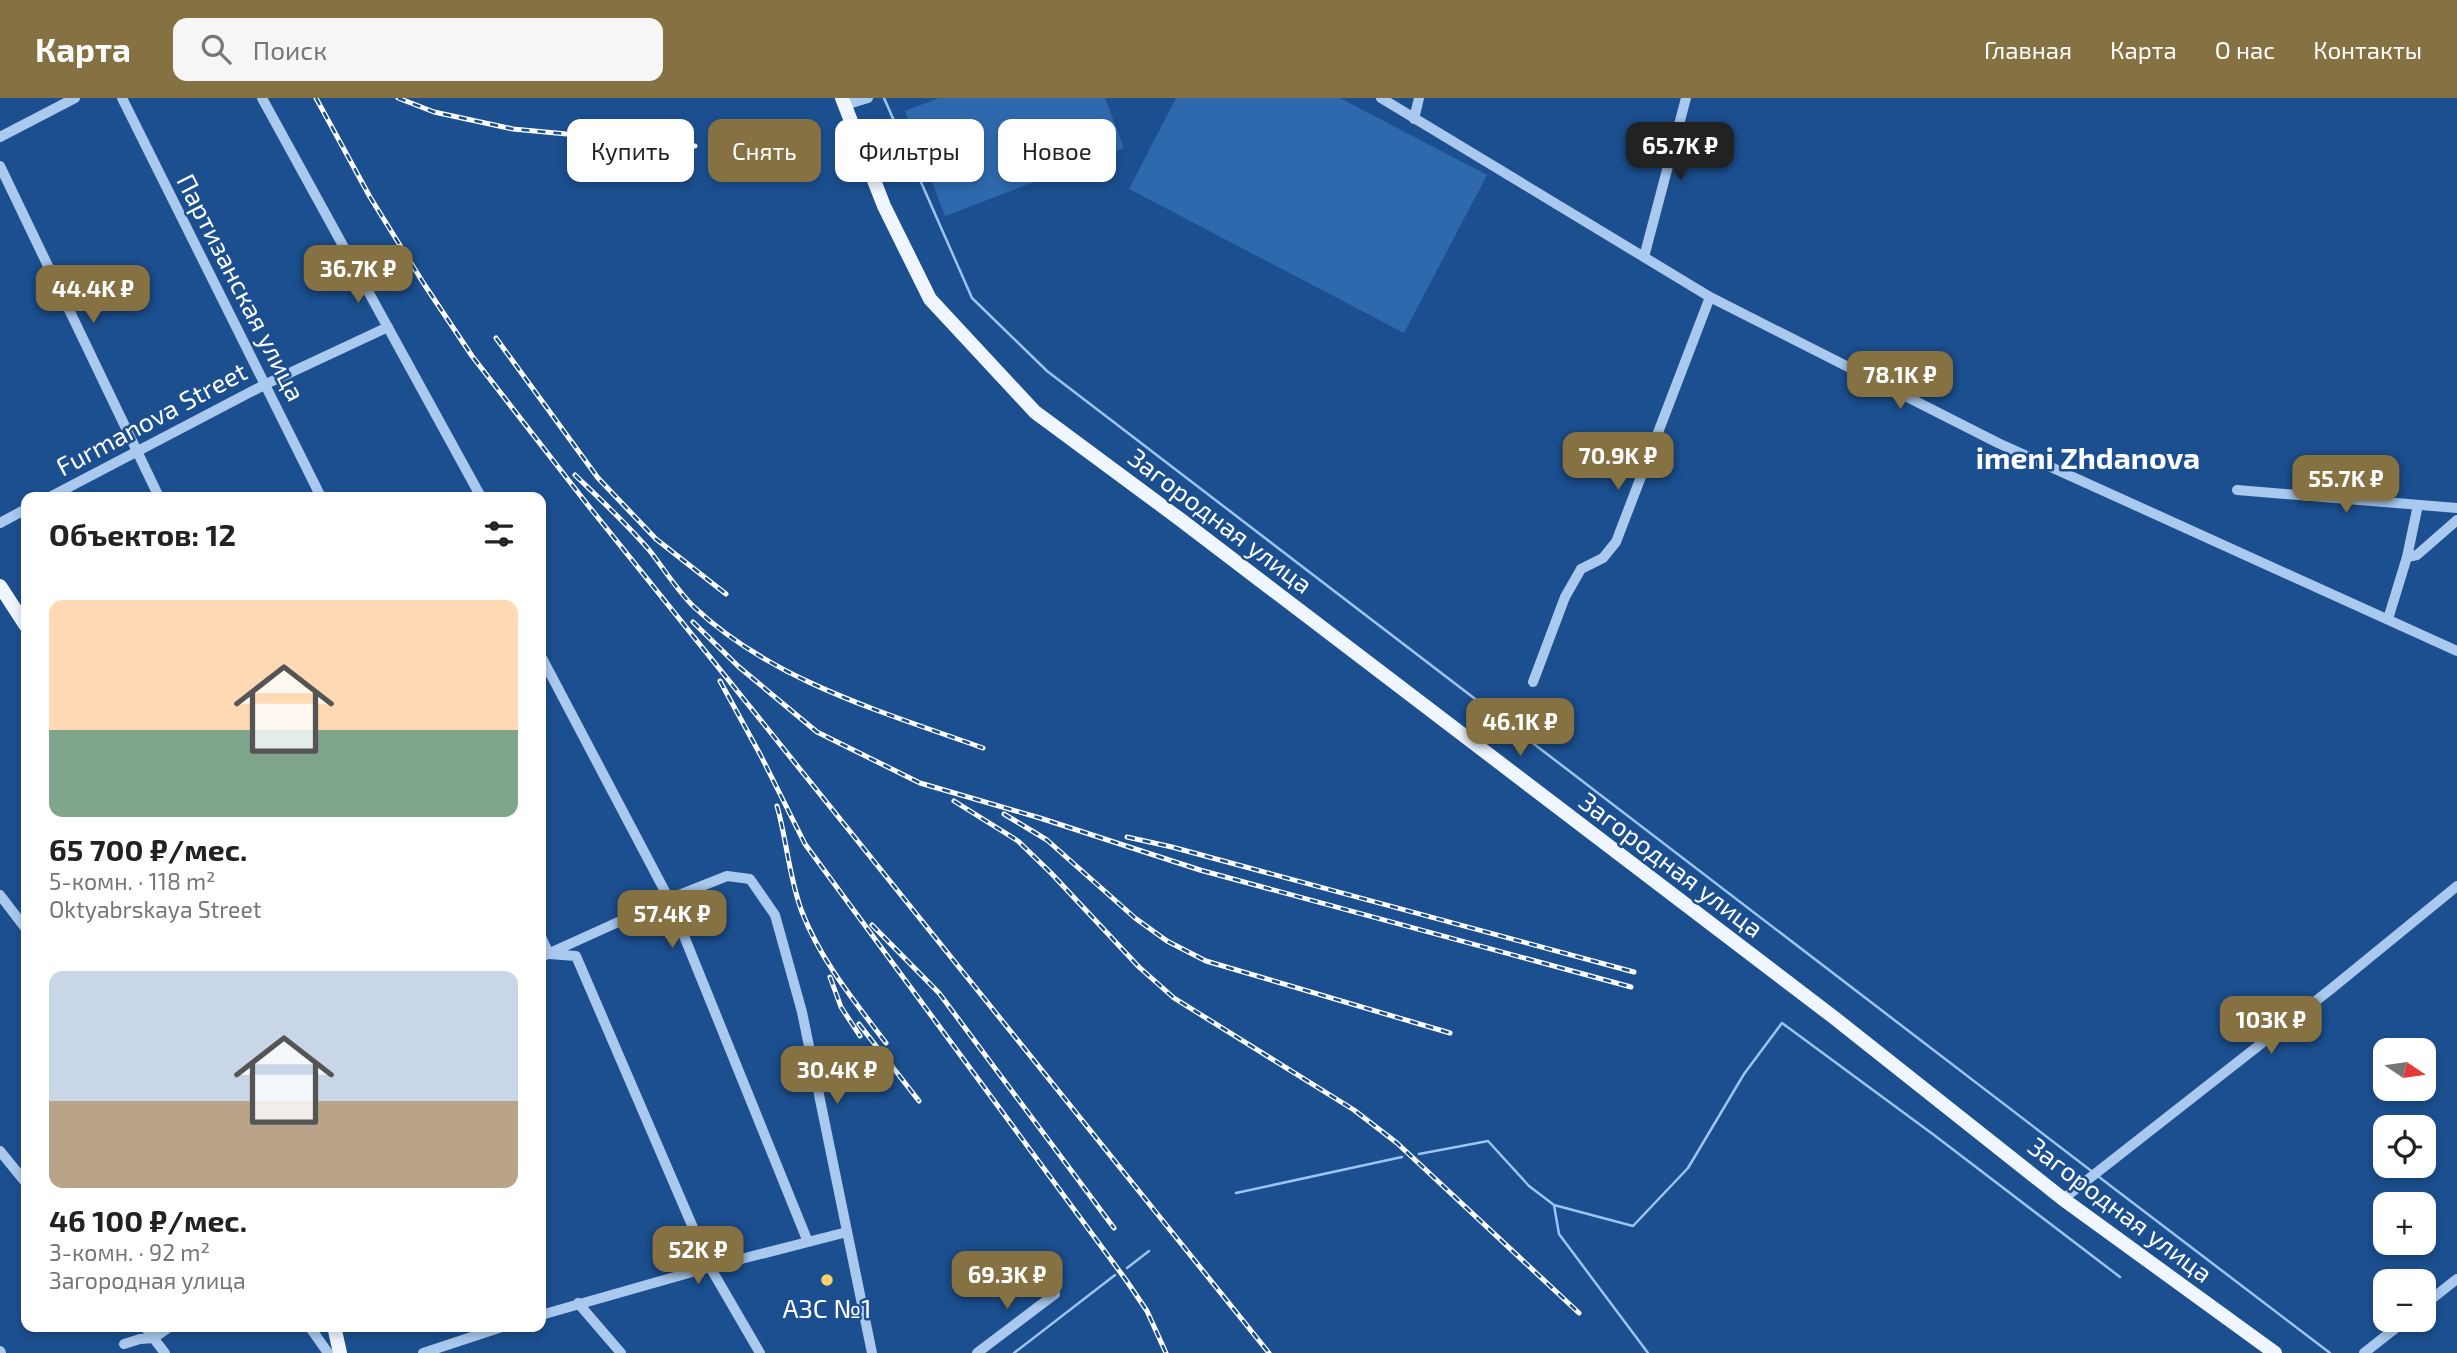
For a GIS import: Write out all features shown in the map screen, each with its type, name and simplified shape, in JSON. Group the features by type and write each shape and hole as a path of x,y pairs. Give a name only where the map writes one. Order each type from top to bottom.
{"main road":[{"name":"Загородная улица","path":"844,102 884,206 930,299 1035,412 1181,520 1832,1016 2063,1199 2275,1353"},
{"path":"0,586 21,618"},
{"path":"335,1332 340,1353"}],"street":[{"path":"0,137 75,98"},
{"name":"Партизанская улица","path":"122,98 319,492"},
{"path":"262,98 478,492"},
{"path":"844,102 868,98"},
{"path":"1381,98 1710,297 1998,443 2457,651"},
{"path":"1414,119 1419,98"},
{"path":"1644,257 1686,98"},
{"path":"0,166 157,492"},
{"path":"1533,681 1565,597 1581,569 1603,558 1616,542 1710,297"},
{"name":"Furmanova Street","path":"60,492 266,384 388,327"},
{"path":"2237,490 2457,508"},
{"path":"2388,618 2407,557 2418,505"},
{"path":"0,523 21,512"},
{"path":"2407,557 2417,555 2457,520"},
{"path":"546,665 669,899 808,1242"},
{"path":"546,956 669,899 727,876 750,879 775,915 802,1012 872,1353"},
{"path":"2063,1199 2331,989 2457,886"},
{"path":"0,895 21,922"},
{"path":"546,956 576,956 710,1266 760,1353"},
{"path":"0,1151 21,1177"},
{"path":"546,1313 710,1266 847,1232"},
{"path":"2436,1296 2457,1279"},
{"path":"977,1353 1055,1294"},
{"path":"579,1303 621,1353"},
{"path":"149,1332 165,1353"},
{"path":"124,1344 154,1338 162,1332"},
{"path":"313,1332 328,1353"},
{"path":"429,1352 487,1332"},
{"path":"2364,1353 2391,1332"}],"shaded area":[{"path":"939,98 1105,98 1113,119 998,119 998,182 1034,182 945,216 932,182 984,182 984,119 908,119 905,111"},
{"path":"1176,98 1340,98 1487,175 1404,333 1129,189"},
{"path":"1116,127 1124,148 1116,151"}],"waterway":[{"path":"884,98 972,298 1047,371 2094,1173"},
{"path":"1419,1154 1488,1141 1529,1186 1554,1205 1633,1226 1688,1168 1744,1074 1782,1023 2120,1277"},
{"path":"1236,1193 1402,1157"},
{"path":"2099,1177 2330,1353"},
{"path":"1554,1205 1559,1234 1648,1353"},
{"path":"1127,1268 1149,1251"},
{"path":"1014,1353 1115,1275"}],"railway":[{"path":"316,98 370,197 472,356 587,504 1269,1353"},
{"path":"398,98 434,112 513,129 695,146"},
{"path":"496,338 598,478 656,539 726,594"},
{"path":"575,475 641,541 693,606 724,632 758,655 830,692 983,748"},
{"path":"693,622 739,667 817,732 920,783 1040,818 1200,870 1631,987"},
{"path":"720,681 805,844 1126,1280 1147,1311 1166,1353"},
{"path":"954,801 1018,841 1139,967 1174,998 1354,1110 1397,1143 1579,1313"},
{"path":"777,806 794,886 810,930 840,981 886,1043"},
{"path":"1004,814 1047,840 1135,918 1167,941 1206,961 1450,1033"},
{"path":"1127,837 1634,972"},
{"path":"872,925 939,993 1114,1228"},
{"path":"830,977 841,1007 860,1036"},
{"path":"859,1024 919,1101"}],"place":[{"name":"АЗС №1","path":"827,1280"}],"district":[{"name":"imeni Zhdanova","path":"2088,457"}]}
